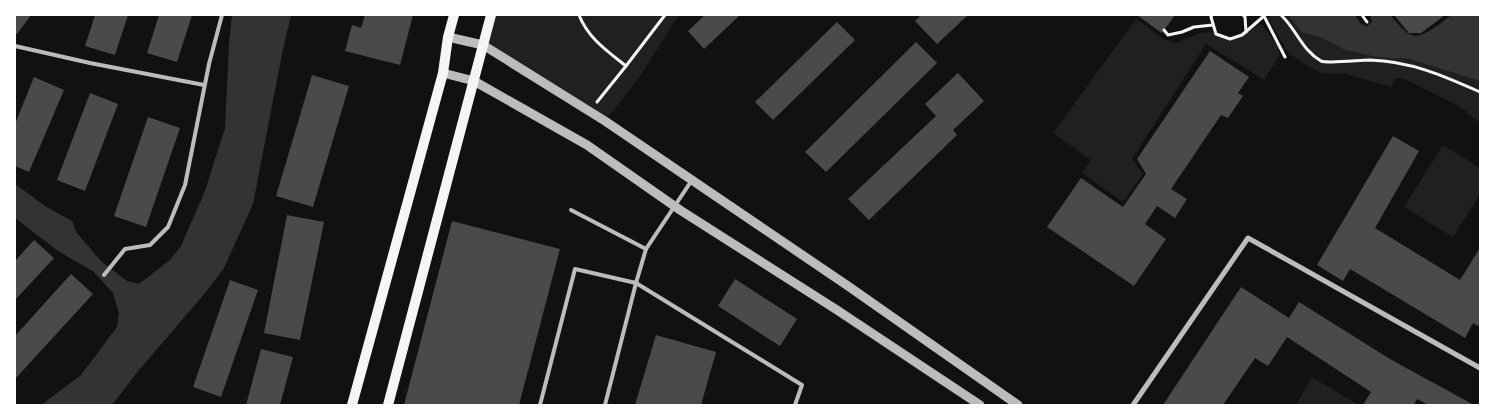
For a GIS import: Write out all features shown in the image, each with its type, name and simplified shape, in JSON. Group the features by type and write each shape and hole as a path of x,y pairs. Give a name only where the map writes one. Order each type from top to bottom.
{"main road":[{"path":"352,405 443,72 448,37 454,15"},
{"path":"388,405 491,15"}],"street":[{"path":"448,37 483,45 589,112 848,286 1018,405"},
{"path":"443,72 474,81 586,145 680,210 837,310 980,405"},
{"path":"1133,405 1248,238 1480,368"}],"lane":[{"path":"104,275 125,249 150,245 168,226 185,186 204,85 222,15"},
{"path":"15,46 204,85"},
{"path":"605,405 646,249 692,180"},
{"path":"571,210 646,249"},
{"path":"540,405 575,268 636,283 802,385 795,405"}],"path":[{"path":"579,15 582,24 598,45 626,66"},
{"path":"589,112 665,15"},
{"path":"1212,15 1216,34 1230,39 1242,35 1265,15 1284,58"},
{"path":"1243,15 1245,17 1246,32"},
{"path":"1281,15 1307,51 1323,62 1372,60 1408,65 1436,72 1480,92"},
{"path":"1362,15 1367,22"},
{"path":"1164,30 1168,36 1194,27 1213,25"}],"shaded area":[{"path":"1459,14 1480,15 1480,81 1409,59 1377,57 1345,50 1320,37 1302,33 1288,15 1355,15 1361,24 1367,26 1372,22 1370,15 1390,15 1408,33 1417,36 1431,30 1451,16"},
{"path":"232,15 291,15 253,204 224,268 112,405 41,405 81,375 117,327 119,313 113,293 94,272 58,251 15,218 15,184 45,206 72,221 76,232 101,261 127,281 139,284 170,260 181,246 205,191 225,128"},
{"path":"491,15 681,15 677,18 639,78 605,121 483,45"},
{"path":"1273,15 1288,15 1302,33 1320,37 1345,50 1377,57 1409,59 1480,81 1480,123 1459,106 1405,79 1395,78 1391,87 1346,74 1320,73 1289,54 1268,18"},
{"path":"1136,19 1164,39 1176,43 1200,33 1213,32 1231,39 1261,24 1278,46 1279,56 1264,80 1206,44 1132,159 1143,174 1123,202 1082,173 1091,160 1053,133"},
{"path":"1443,145 1480,168 1480,194 1453,237 1404,207"},
{"path":"1312,377 1357,404 1296,405"}],"building":[{"path":"15,15 31,15 17,34 15,33"},
{"path":"95,15 128,15 115,55 85,46"},
{"path":"159,15 192,15 177,62 147,53"},
{"path":"365,15 413,15 400,65 345,51 352,25 361,28"},
{"path":"705,15 740,15 704,49 688,31"},
{"path":"921,15 968,15 937,44 915,21"},
{"path":"1137,15 1175,15 1162,33"},
{"path":"1394,15 1445,15 1421,33 1409,33"},
{"path":"837,22 855,40 773,120 755,102"},
{"path":"916,42 937,63 826,172 805,152"},
{"path":"1210,51 1249,77 1238,93 1243,96 1228,118 1221,115 1171,189 1187,199 1175,218 1157,206 1145,224 1166,239 1134,286 1047,227 1081,178 1123,207 1146,174 1137,159"},
{"path":"958,73 984,101 953,130 957,135 869,220 848,199 936,116 925,104"},
{"path":"312,75 349,86 313,207 276,196"},
{"path":"34,77 64,90 29,172 15,166 15,124"},
{"path":"90,93 118,104 85,191 57,180"},
{"path":"148,117 180,128 146,227 114,216"},
{"path":"1393,136 1419,151 1375,228 1460,280 1480,248 1480,327 1473,323 1465,338 1350,269 1343,281 1317,265"},
{"path":"287,215 324,222 300,340 264,333"},
{"path":"452,221 560,249 519,405 404,405"},
{"path":"34,240 54,258 15,300 15,261"},
{"path":"71,274 93,294 15,379 15,336"},
{"path":"735,279 797,319 780,346 718,306"},
{"path":"230,280 258,290 221,397 193,387"},
{"path":"1241,287 1289,318 1299,302 1390,359 1474,405 1428,405 1417,399 1414,405 1363,405 1371,392 1287,337 1268,366 1255,358 1223,405 1163,405"},
{"path":"656,335 716,352 701,405 635,405"},
{"path":"261,349 293,357 280,405 246,405"}]}
